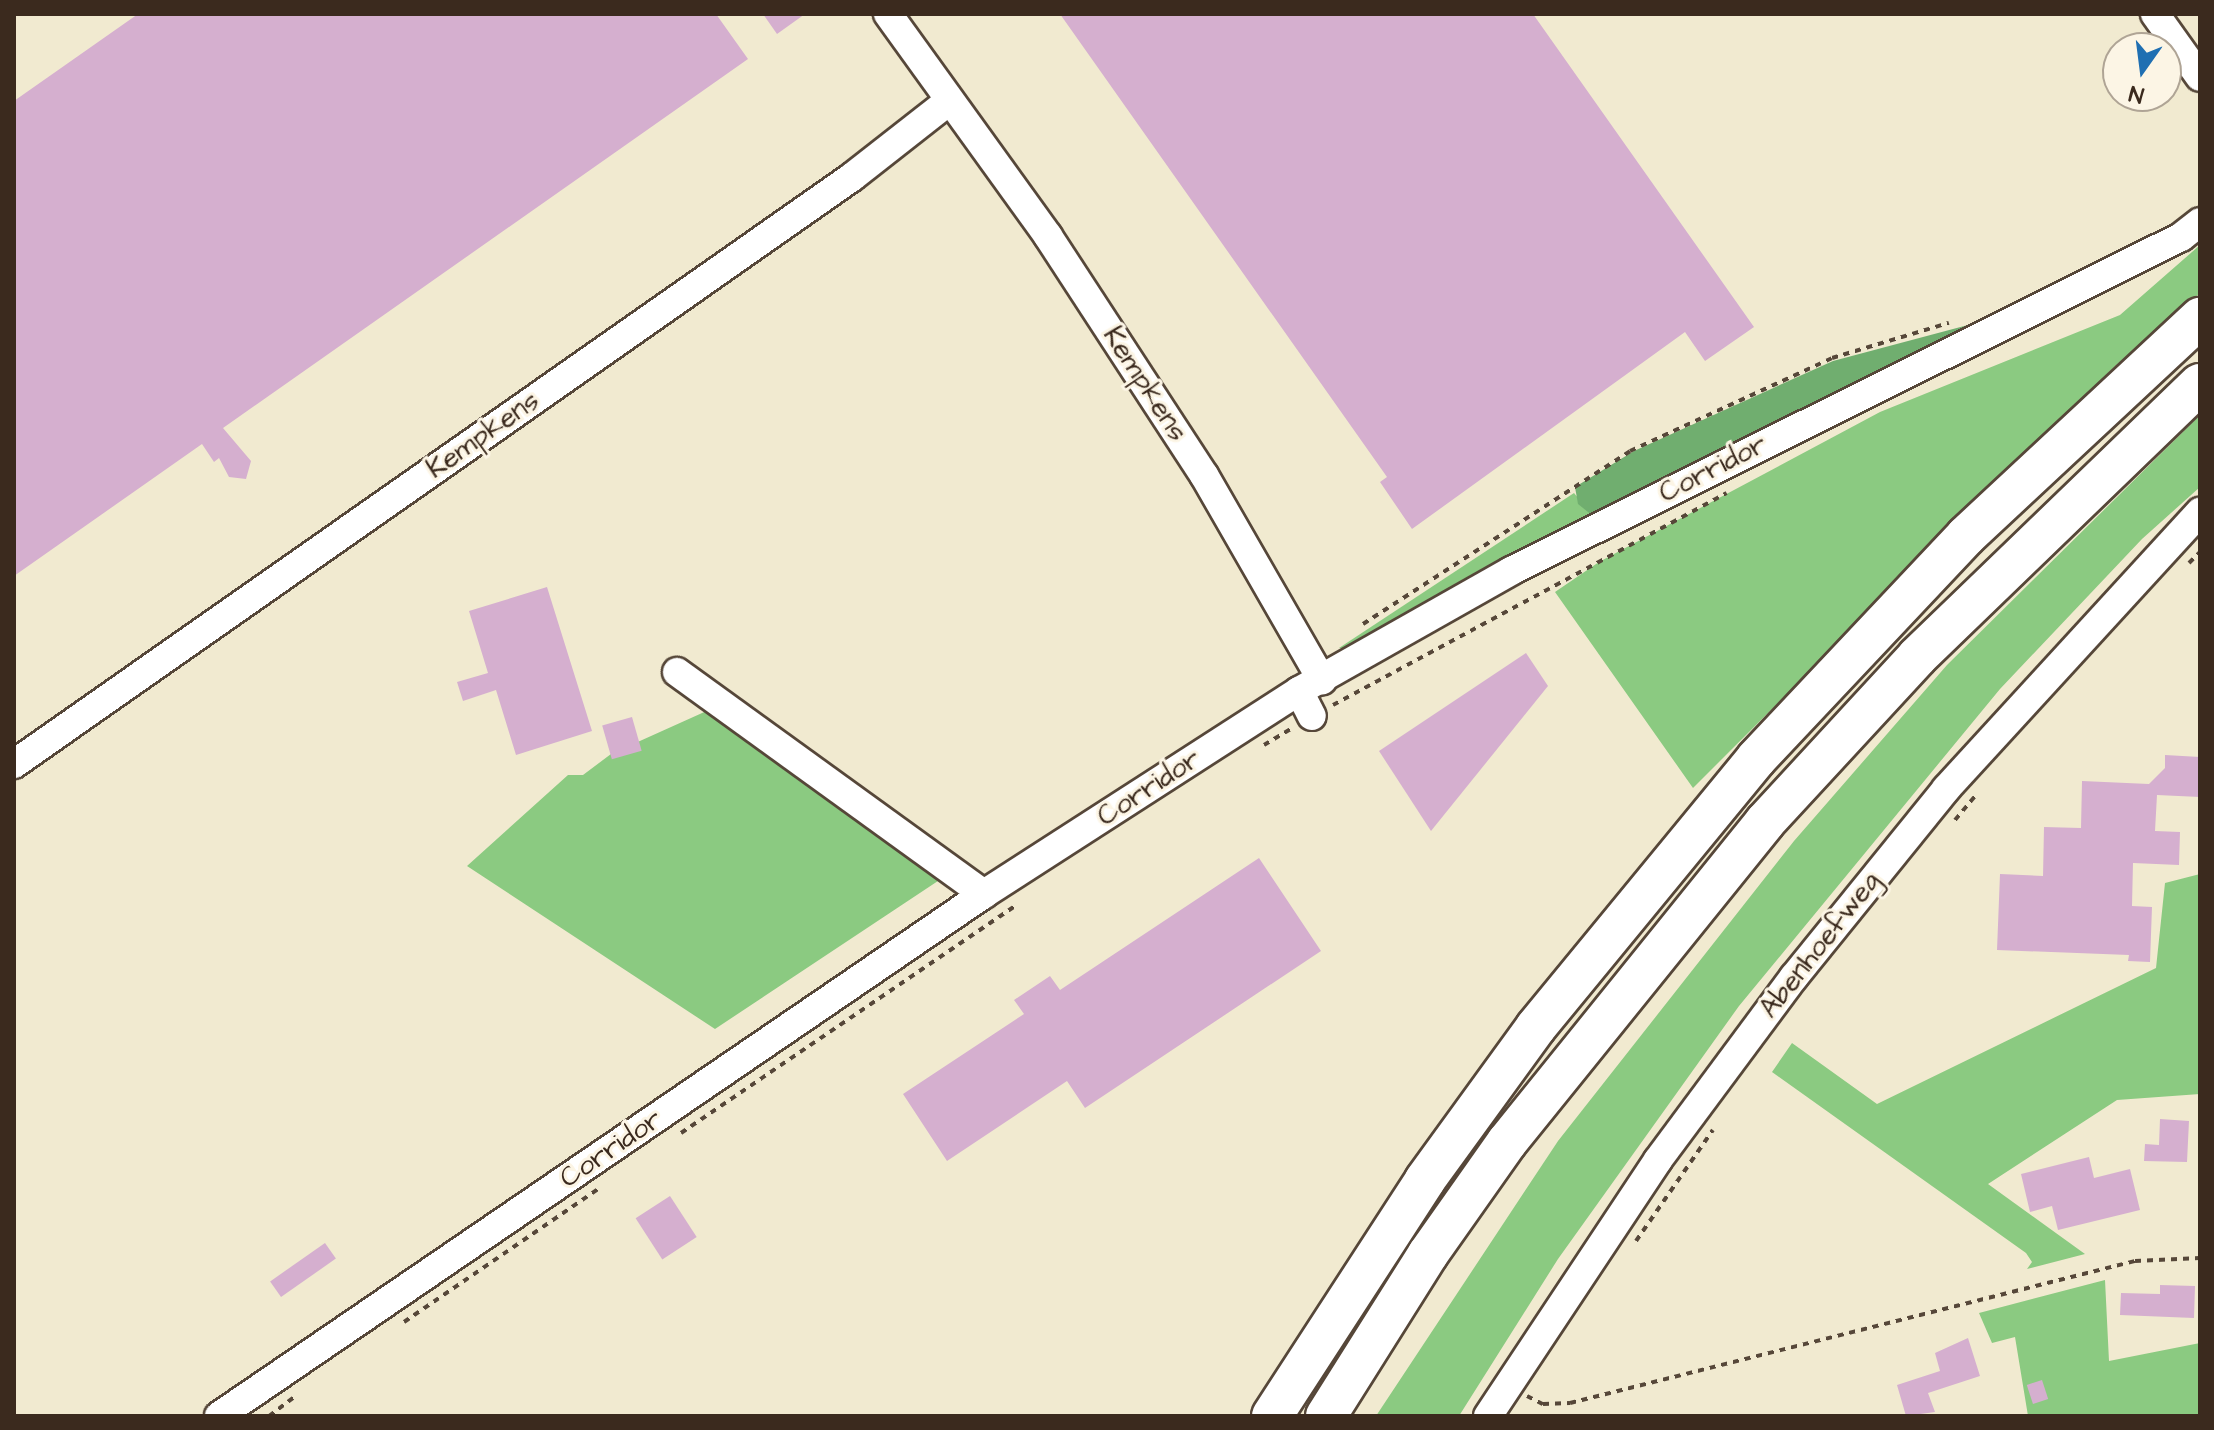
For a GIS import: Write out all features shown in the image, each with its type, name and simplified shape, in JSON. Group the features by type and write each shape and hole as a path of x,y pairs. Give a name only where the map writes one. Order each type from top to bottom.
{"highway":[{"path":"1272,1416 1425,1180 1536,1027 1756,759 1966,536 2200,318"},
{"path":"1326,1416 1428,1254 1507,1142 1765,822 1917,657 2200,384"}],"street":[{"name":"Kempkens","path":"888,14 1048,236 1204,475 1311,696"},
{"path":"2155,14 2200,77"},
{"name":"Kempkens","path":"14,764 852,177 949,101"},
{"name":"Corridor","path":"219,1416 984,894 1511,571 2181,237 2200,222"},
{"name":"Abenhoefweg","path":"1488,1416 1658,1160 1810,955 1997,730 2200,512"},
{"path":"677,672 984,894"}],"path":[{"name":"Corridor","path":"1361,626 1630,451 1844,353 1954,322"},
{"path":"2178,574 2200,552"},
{"path":"1948,828 1984,785"},
{"path":"1630,1250 1716,1127"},
{"path":"395,1328 512,1253"},
{"path":"1539,1386 1531,1398 1543,1404 1570,1403 2135,1261 2200,1258"},
{"path":"269,1416 302,1390"}],"green space":[{"path":"2200,245 2200,293 2114,367 1693,788 1555,592 1599,562 1880,412 2120,315"},
{"path":"1968,325 1593,516 1578,504 1575,487 1634,451 1833,361"},
{"path":"2200,415 2200,487 2142,539 2000,689 1739,1006 1558,1259 1459,1416 1376,1416 1558,1141 1794,841 1947,665"},
{"path":"1574,493 1593,516 1354,648 1339,648"},
{"path":"711,709 947,875 715,1029 467,866 568,775 583,775 611,754"},
{"path":"2200,874 2200,1094 2117,1100 1988,1184 2085,1254 2027,1269 2032,1262 2026,1253 1772,1072 1792,1043 1877,1104 2156,968 2165,883"},
{"path":"2105,1280 2109,1361 2200,1343 2200,1416 2028,1416 2015,1337 1992,1343 1979,1313"}],"building":[{"path":"138,14 716,14 748,59 223,428 251,461 246,479 229,477 219,458 214,462 202,444 14,576 14,101"},
{"path":"763,14 805,14 777,34"},
{"path":"1060,14 1533,14 1754,327 1705,361 1685,332 1412,529 1380,482 1387,477"},
{"path":"547,587 592,731 516,755 496,690 463,701 457,682 488,673 469,611"},
{"path":"1526,653 1548,686 1431,831 1379,751"},
{"path":"632,717 642,751 612,759 602,726"},
{"path":"2165,755 2200,757 2200,797 2157,795 2155,831 2180,832 2179,865 2133,863 2132,906 2152,907 2150,962 2128,961 2129,955 1997,950 2000,874 2043,876 2044,827 2081,828 2082,781 2149,784 2165,768"},
{"path":"1259,858 1321,951 1085,1108 1067,1081 947,1161 903,1094 1024,1014 1014,1000 1050,976 1060,990"},
{"path":"2160,1119 2189,1121 2187,1162 2144,1161 2145,1144 2159,1145"},
{"path":"2089,1157 2094,1178 2130,1169 2140,1210 2058,1230 2052,1206 2030,1212 2021,1174"},
{"path":"670,1196 697,1237 662,1259 636,1218"},
{"path":"325,1243 336,1259 281,1297 270,1281"},
{"path":"2160,1285 2195,1286 2194,1318 2120,1315 2121,1293 2160,1294"},
{"path":"1968,1338 1980,1376 1928,1393 1935,1412 1906,1416 1897,1385 1940,1371 1935,1353"},
{"path":"2042,1380 2048,1399 2033,1404 2027,1385"}]}
